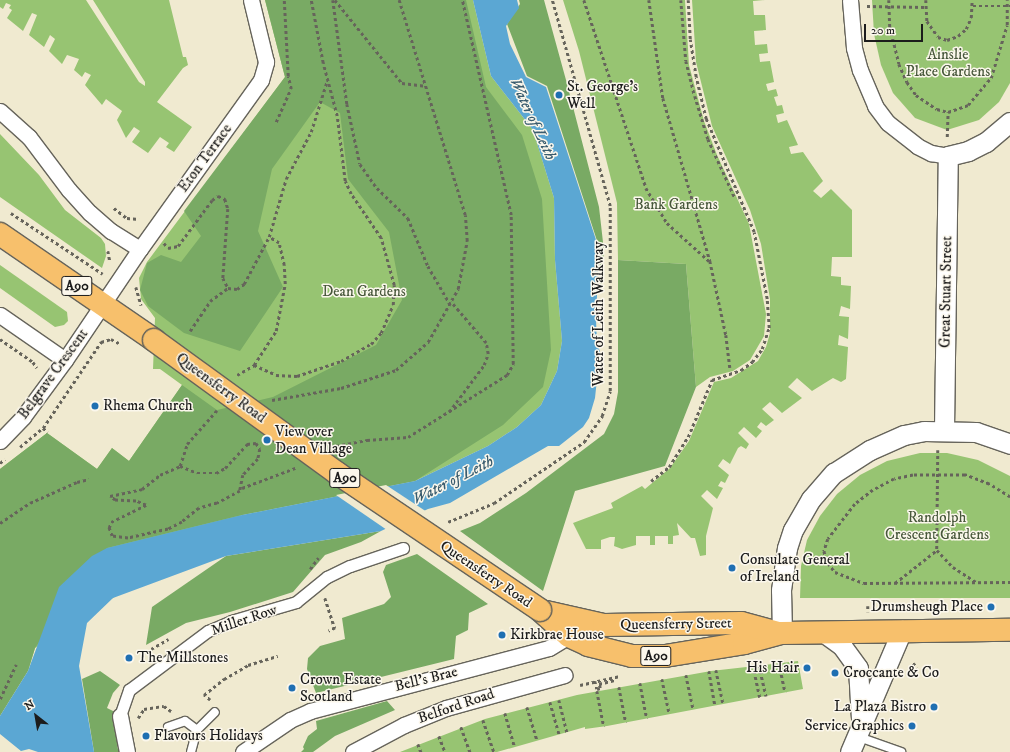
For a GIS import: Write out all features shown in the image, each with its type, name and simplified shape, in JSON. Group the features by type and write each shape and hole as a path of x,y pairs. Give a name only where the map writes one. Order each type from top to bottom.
{"main road":[{"name":"Queensferry Road","path":"0,234 154,340 337,473 540,610"},
{"name":"Queensferry Street","path":"540,610 604,625 741,623 782,633"},
{"name":"Queensferry Street","path":"540,610 569,636 588,645 632,656 665,656 744,643 782,633 902,630 1010,630"}],"street":[{"name":"Eton Terrace","path":"103,304 151,233 264,74 265,56 251,0"},
{"path":"850,0 854,48 860,70 875,106 888,123 917,146 931,152 948,156 968,151 986,142 1010,122"},
{"path":"0,111 29,137 69,190 90,213 111,230 140,249"},
{"name":"Great Stuart Street","path":"944,429 948,156"},
{"name":"Belgrave Crescent","path":"0,441 23,417 65,360 103,304"},
{"path":"0,315 65,360"},
{"path":"782,633 781,590 787,548 793,530 811,499 834,473 870,450 904,435 944,429 976,432 1010,444"},
{"name":"Miller Row","path":"127,752 120,716 130,690 201,636 231,621 296,602 316,587 350,566 402,548"},
{"path":"856,737 902,630"},
{"path":"824,632 842,646 858,668 856,737"},
{"name":"Bell's Brae","path":"243,752 290,720 310,711 549,648 569,636"},
{"name":"Belford Road","path":"353,752 404,725 446,708 565,675"}],"lane":[{"path":"191,752 191,745 197,730 215,712"},
{"path":"168,727 185,721 197,730"},
{"path":"856,737 901,752"}],"path":[{"path":"276,122 291,89 284,0"},
{"path":"254,365 276,375 297,376 325,368 371,344 386,325 392,310 394,285 386,252 376,228 347,188 338,116 327,81 312,0"},
{"path":"334,0 402,83 425,86"},
{"path":"334,0 348,104 360,164 377,188 408,218 431,271 451,303 482,338 488,354 484,365 448,414"},
{"path":"267,401 341,388 396,370 428,342 451,303 464,262 467,241 465,215 399,0"},
{"path":"333,448 341,443 408,437 448,414 507,375 513,364 511,215 462,0"},
{"name":"Water of Leith Walkway","path":"441,526 494,503 584,442 602,416 610,391 610,206 552,0"},
{"path":"584,0 646,188 667,223 710,261"},
{"path":"649,0 663,98 710,261 726,335 730,368"},
{"path":"681,0 686,61 695,96 708,139 735,198"},
{"path":"651,481 669,467 688,437 712,380 741,370 752,362 762,349 769,328 767,299 754,232 706,119 690,39 688,0"},
{"path":"890,0 889,6 893,39 907,82 916,95 937,109 948,112 968,106 991,78 1003,42 1008,6 1007,0"},
{"path":"926,0 925,7 927,21 938,37 947,40 958,36 966,29 973,6 972,0"},
{"path":"872,6 925,7"},
{"path":"973,6 1008,6"},
{"path":"283,69 289,66"},
{"path":"190,331 210,301 228,288 237,289 244,284 269,237 286,179 311,132 327,81"},
{"path":"947,130 948,112"},
{"path":"151,233 168,248 173,248 183,241 212,200 218,196 225,199 228,209 223,278 228,288"},
{"path":"11,212 102,275 106,269"},
{"path":"233,377 254,365 276,331 285,284 283,253 280,243 269,237"},
{"path":"108,251 110,264"},
{"path":"0,339 34,362 37,371"},
{"path":"18,449 43,428 101,342 111,339 125,347"},
{"path":"217,410 187,444 180,466 134,492 112,494 111,498 115,500 136,501 146,505 112,522 109,528 112,536 128,538 176,526 199,508 217,503 242,489 298,467"},
{"path":"43,428 48,432"},
{"path":"180,466 196,472 216,473 229,464 242,447 247,444 256,443 260,449 259,456 243,476 242,489"},
{"path":"938,453 937,550 954,567 980,583"},
{"path":"0,463 6,458"},
{"path":"1010,497 978,478 938,474 913,475 894,479 873,490 855,504 828,539 824,551 828,563 836,572 864,583 1010,582"},
{"path":"0,524 30,503 77,482 89,479"},
{"path":"895,583 922,564 937,550"},
{"path":"308,571 318,558"},
{"path":"316,587 328,601 335,628 329,631"},
{"path":"204,695 224,679 248,665 278,656"},
{"path":"779,663 785,692"},
{"path":"913,663 917,667"},
{"path":"0,699 16,665"},
{"path":"753,665 760,697"},
{"path":"759,665 766,696"},
{"path":"716,670 723,704"},
{"path":"709,671 715,705"},
{"path":"686,675 693,709"},
{"path":"662,679 669,713"},
{"path":"595,681 597,689 600,688 599,684 615,680"},
{"path":"640,683 647,718"},
{"path":"619,687 626,722"},
{"path":"597,691 604,726"},
{"path":"559,700 567,732"},
{"path":"550,702 559,734"},
{"path":"137,712 134,716 138,718 144,709 164,706 169,710"},
{"path":"527,708 537,740"},
{"path":"505,714 515,746"},
{"path":"483,720 494,752"},
{"path":"461,728 470,752"},
{"path":"439,736 445,752"},
{"path":"418,744 421,752"}],"green space":[{"path":"0,0 86,0 139,82 145,86 145,82 93,0 169,0 183,57 186,57 188,65 183,68 157,102 192,127 174,152 166,147 169,143 160,137 148,153 132,142 140,131 134,127 126,138 117,120 122,111 106,99 102,105 85,85 91,75 85,72 82,77 74,70 79,59 67,55 62,64 49,51 55,39 50,35 44,47 29,35 37,15 32,13 23,31 7,18 12,10 9,8 11,5 6,3 3,9 0,7"},
{"name":"Dean Gardens","path":"265,0 473,0 491,76 533,130 554,198 555,260 562,341 557,371 541,405 517,427 488,446 415,481 242,515 35,648 28,671 0,469 47,433 97,469 112,448 129,461 182,385 160,369 153,369 155,318 141,299 139,278 147,262 285,77"},
{"name":"Dean Gardens","path":"265,0 466,0 486,87 522,135 542,199 551,350 543,387 503,425 415,481 242,515 107,548 35,648 28,671 0,716 0,469 47,433 97,469 112,448 129,461 182,385 217,410 273,397 376,345 402,300 389,232 348,179 340,113 320,102 272,169 258,231 283,287 240,351 184,333 148,306 140,290 147,263 161,255 181,262 201,236 184,211 285,77"},
{"path":"519,0 544,0 599,207 604,251 601,294 599,247 547,86 527,76 507,24 520,4"},
{"name":"Bank Gardens","path":"563,0 685,0 689,65 704,121 717,155 749,224 766,314 764,336 750,360 733,371 710,377 696,387 686,264 618,260 617,203 579,51"},
{"path":"692,0 765,0 753,1 754,15 765,15 766,30 754,31 755,45 767,44 768,53 759,54 760,62 770,61 774,82 766,84 768,91 776,89 778,96 774,97 777,106 782,105 784,113 776,115 778,123 787,120 798,145 789,147 791,154 803,152 823,181 813,191 821,198 831,189 852,210 852,257 832,257 831,276 841,277 841,285 851,286 850,309 841,306 839,316 849,317 848,339 839,335 838,345 848,347 846,379 841,382 833,378 812,391 797,378 788,387 802,398 782,413 770,402 762,409 774,420 766,426 761,422 757,427 762,431 756,438 744,427 738,433 749,444 746,449 741,446 738,448 730,464 723,459 718,466 729,475 725,483 721,481 718,486 723,488 717,499 707,490 701,496 713,508 706,536 706,555 700,556 695,538 691,538 677,523 679,535 673,536 673,544 668,544 668,536 655,536 655,545 650,545 650,536 636,536 636,545 622,549 614,546 615,537 610,537 601,540 601,549 586,549 573,523 613,508 611,503 642,486 645,489 670,468 689,441 714,382 731,378 758,361 766,347 770,333 770,299 761,244 750,210 712,126 696,62"},
{"name":"Ainslie Place Gardens","path":"872,0 1010,0 1010,83 999,102 979,120 947,130 915,118 893,93 881,65 874,34"},
{"path":"0,134 39,175 65,210 101,238 105,244 106,256 102,268 0,197"},
{"path":"618,260 686,264 696,387 665,466 575,491 543,591 460,531 480,523 526,493 604,434 614,414 618,392"},
{"path":"0,265 67,312 68,321 64,325 55,327 0,288"},
{"name":"Randolph Crescent Gardens","path":"920,453 947,453 978,460 1010,476 1010,598 800,598 801,566 807,540 820,516 837,494 860,475 887,461"},
{"path":"381,531 361,542 325,555 293,592 230,612 186,623 146,645 152,607 226,556"},
{"path":"417,554 488,604 469,613 468,630 456,636 454,659 316,693 307,669 308,658 320,646 345,639 342,618 384,604 391,597 383,572 386,565"},
{"path":"798,661 803,689 607,726 585,729 585,727 497,752 400,752 485,719 577,695 711,671"},
{"path":"100,671 120,685 113,693 107,708 115,712 121,744 117,746 119,752 94,752 82,679"},
{"path":"387,701 395,710 335,736 313,752 301,752 304,749 303,747 308,736 317,729 316,721"}],"water":[{"name":"Water of Leith","path":"473,0 517,0 519,8 506,26 510,44 526,77 546,87 599,249 596,319 597,345 600,351 595,398 589,418 583,427 559,446 548,446 450,503 428,509 381,531 226,556 113,598 87,623 79,666 94,752 38,752 29,749 21,751 0,734 0,716 28,671 59,587 92,556 107,548 242,515 415,481 488,446 517,427 541,405 557,371 562,341 555,260 554,198 533,130 491,76"}],"pier":[{"path":"386,485 427,512 387,530 336,495"}],"place":[{"name":"St. George's Well","path":"559,95"},
{"name":"Rhema Church","path":"95,406"},
{"name":"View over Dean Village","path":"267,440"},
{"name":"Consulate General of Ireland","path":"732,568"},
{"name":"Drumsheugh Place","path":"991,607"},
{"name":"Kirkbrae House","path":"502,635"},
{"name":"The Millstones","path":"129,658"},
{"name":"His Hair","path":"807,668"},
{"name":"Croccante & Co","path":"835,673"},
{"name":"Crown Estate Scotland","path":"292,688"},
{"name":"La Plaza Bistro","path":"934,707"},
{"name":"Service Graphics","path":"912,726"},
{"name":"Flavours Holidays","path":"146,736"}]}
